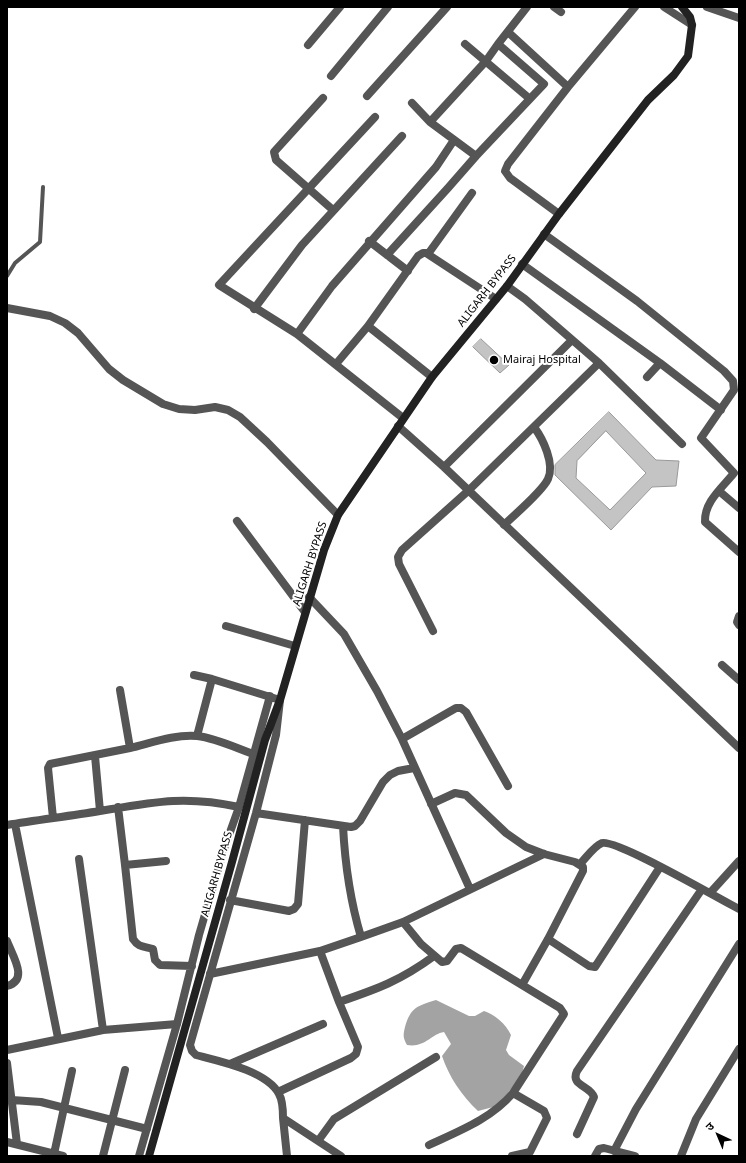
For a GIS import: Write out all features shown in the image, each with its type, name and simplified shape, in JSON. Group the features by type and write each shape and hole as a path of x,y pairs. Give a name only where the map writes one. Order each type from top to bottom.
{"main road":[{"path":"682,7 690,17 692,25"},
{"name":"ALIGARH BYPASS","path":"149,1156 265,740 280,700 324,550 338,515 432,377 507,286 559,214 648,100 674,75 688,56 692,25"}],"street":[{"path":"308,46 340,7"},
{"path":"331,76 388,7"},
{"path":"367,96 447,7"},
{"path":"430,122 486,61 527,7"},
{"path":"554,7 561,12"},
{"path":"559,214 510,178 505,171 508,164 568,87 635,7"},
{"path":"664,7 692,25"},
{"path":"707,7 739,18"},
{"path":"508,32 568,87"},
{"path":"465,44 530,99"},
{"path":"387,255 476,156 544,84 498,44"},
{"path":"323,98 274,152 276,160 333,210"},
{"path":"412,103 430,122 476,156"},
{"path":"375,117 219,285 254,309 297,334 403,418"},
{"path":"254,309 298,250 402,136"},
{"path":"297,334 332,286 369,241 436,167 454,140"},
{"path":"428,254 472,193"},
{"path":"544,234 637,301 724,371 733,381 734,390 701,438 736,475 708,504 705,514 705,522 739,552"},
{"path":"369,241 408,271"},
{"path":"336,364 368,326 421,254 428,254 496,299"},
{"path":"522,264 660,363 720,410"},
{"path":"507,286 599,363 682,444"},
{"path":"7,308 50,316 65,323 78,333 109,369 123,380 164,404 179,409 195,410 215,407 228,410 240,417 267,442 338,515"},
{"path":"368,326 432,377"},
{"path":"444,467 572,340"},
{"path":"433,631 399,564 398,557 402,550 468,491 599,363"},
{"path":"647,377 660,363"},
{"path":"398,426 444,467 739,748"},
{"path":"504,525 542,488 548,479 547,451 541,436 534,426"},
{"path":"719,491 739,508"},
{"path":"237,521 305,612"},
{"path":"309,597 344,634 402,739 470,889"},
{"path":"739,616 737,622 739,625"},
{"path":"226,626 295,646"},
{"path":"722,665 739,680"},
{"path":"194,675 280,700 276,735 256,813 230,900 190,1045 192,1051 196,1055 230,1064 262,1077 278,1092 281,1098 286,1156"},
{"path":"197,736 212,679"},
{"path":"120,690 130,748"},
{"path":"139,1156 224,850 239,807 270,696"},
{"path":"402,739 456,708 461,708 466,712 508,786"},
{"path":"53,818 48,768 50,764 95,756 167,739 197,736 253,754"},
{"path":"95,756 100,811"},
{"path":"256,813 343,826 355,826 360,821 383,782 390,775 414,768"},
{"path":"432,804 455,793 466,795 506,833 526,847 544,854 580,864"},
{"path":"58,1038 11,824 162,800 188,799 215,802 239,807"},
{"path":"118,807 133,940 136,945 142,948 153,949 155,960 160,966 192,966"},
{"path":"230,900 289,911 294,909 298,904 305,820"},
{"path":"343,826 345,868 349,894 361,937"},
{"path":"580,864 602,843 610,843 739,908"},
{"path":"210,974 320,951 403,922 544,854"},
{"path":"79,859 103,1030"},
{"path":"125,865 166,861"},
{"path":"710,893 739,861"},
{"path":"522,985 548,939 583,871 580,864"},
{"path":"548,939 589,966 595,967 660,867"},
{"path":"577,1134 594,1097 592,1092 577,1082 575,1076 577,1071 702,889"},
{"path":"403,922 434,956 445,963 456,950 461,948 560,1008 564,1014 513,1093 492,1114 429,1145"},
{"path":"7,941 19,974 18,981 7,986"},
{"path":"614,1151 636,1109 739,944"},
{"path":"278,1092 351,1058 356,1054 358,1047 338,1002 320,951"},
{"path":"338,1002 399,980 434,956"},
{"path":"7,1050 58,1038 103,1030 176,1024"},
{"path":"230,1064 322,1024"},
{"path":"681,1156 696,1119 739,1049"},
{"path":"318,1142 334,1119 436,1057"},
{"path":"7,1063 17,1144"},
{"path":"103,1156 125,1070"},
{"path":"54,1154 72,1071"},
{"path":"512,1156 530,1152 547,1118 544,1111 513,1093"},
{"path":"12,1100 28,1100 147,1129"},
{"path":"283,1118 341,1156"},
{"path":"7,1142 63,1156"},
{"path":"595,1156 599,1149 635,1156"}],"lane":[{"path":"7,276 15,262 40,242 42,187"}],"shaded area":[{"path":"436,1000 469,1016 475,1016 484,1011 488,1012 499,1020 509,1031 511,1035 506,1050 509,1055 524,1066 521,1077 497,1106 478,1111 461,1093 452,1079 442,1056 451,1044 444,1032 435,1035 419,1045 407,1045 404,1038 405,1027 412,1011 419,1006"}],"building":[{"path":"481,339 509,365 500,373 473,347"},
{"path":"609,412 656,460 679,461 676,486 652,487 611,530 555,475 555,465","holes":["606,431 646,473 610,510 576,478 577,461"]}],"place":[{"name":"Mairaj Hospital","path":"494,360"}]}
